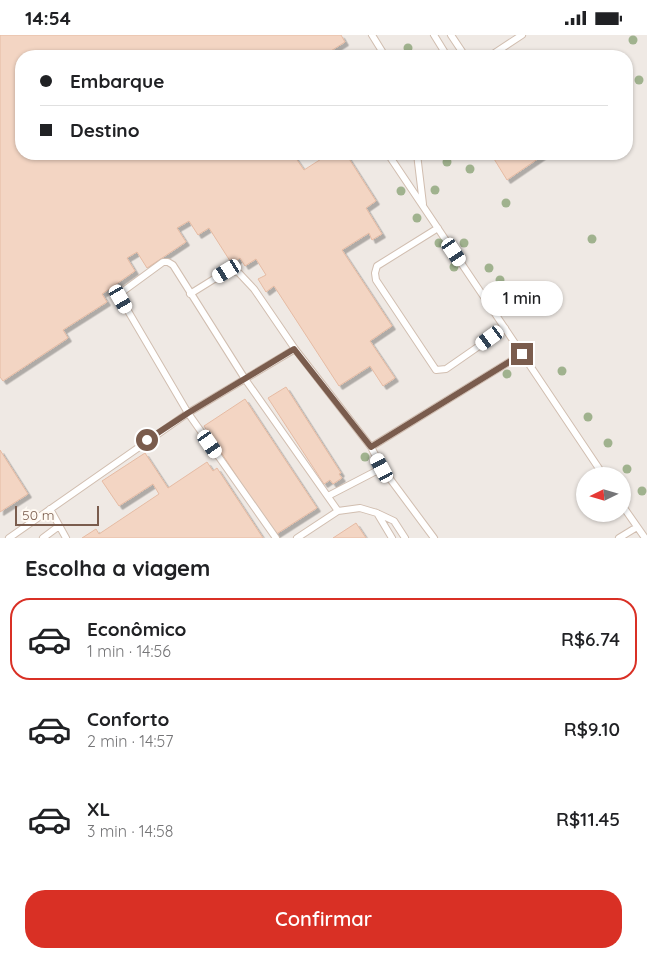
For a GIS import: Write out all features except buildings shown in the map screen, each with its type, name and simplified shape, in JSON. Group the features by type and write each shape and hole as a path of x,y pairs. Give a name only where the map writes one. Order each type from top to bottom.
{"lane":[{"path":"372,35 381,50"},
{"path":"434,35 443,50"},
{"path":"451,35 461,50"},
{"path":"499,50 522,35"},
{"path":"392,160 598,467"},
{"path":"419,160 423,205"},
{"path":"438,227 377,266 376,280 436,370 446,369 505,328"},
{"path":"276,538 188,413 121,299 122,292 163,262 173,265 245,379 338,511"},
{"path":"190,294 227,271 239,273 254,289 294,349 371,447 382,468 434,538"},
{"path":"9,538 188,413 294,349"},
{"path":"371,447 522,354"},
{"path":"328,496 382,468"},
{"path":"297,538 338,511 360,508 394,521 405,538"},
{"path":"50,509 66,538"},
{"path":"377,513 392,538"},
{"path":"631,518 645,538"},
{"path":"43,538 59,526"},
{"path":"619,538 637,527"}],"shaded area":[{"path":"0,35 647,35 647,538 0,538"}],"route":[{"path":"147,440 294,349 371,447 522,354"}]}
